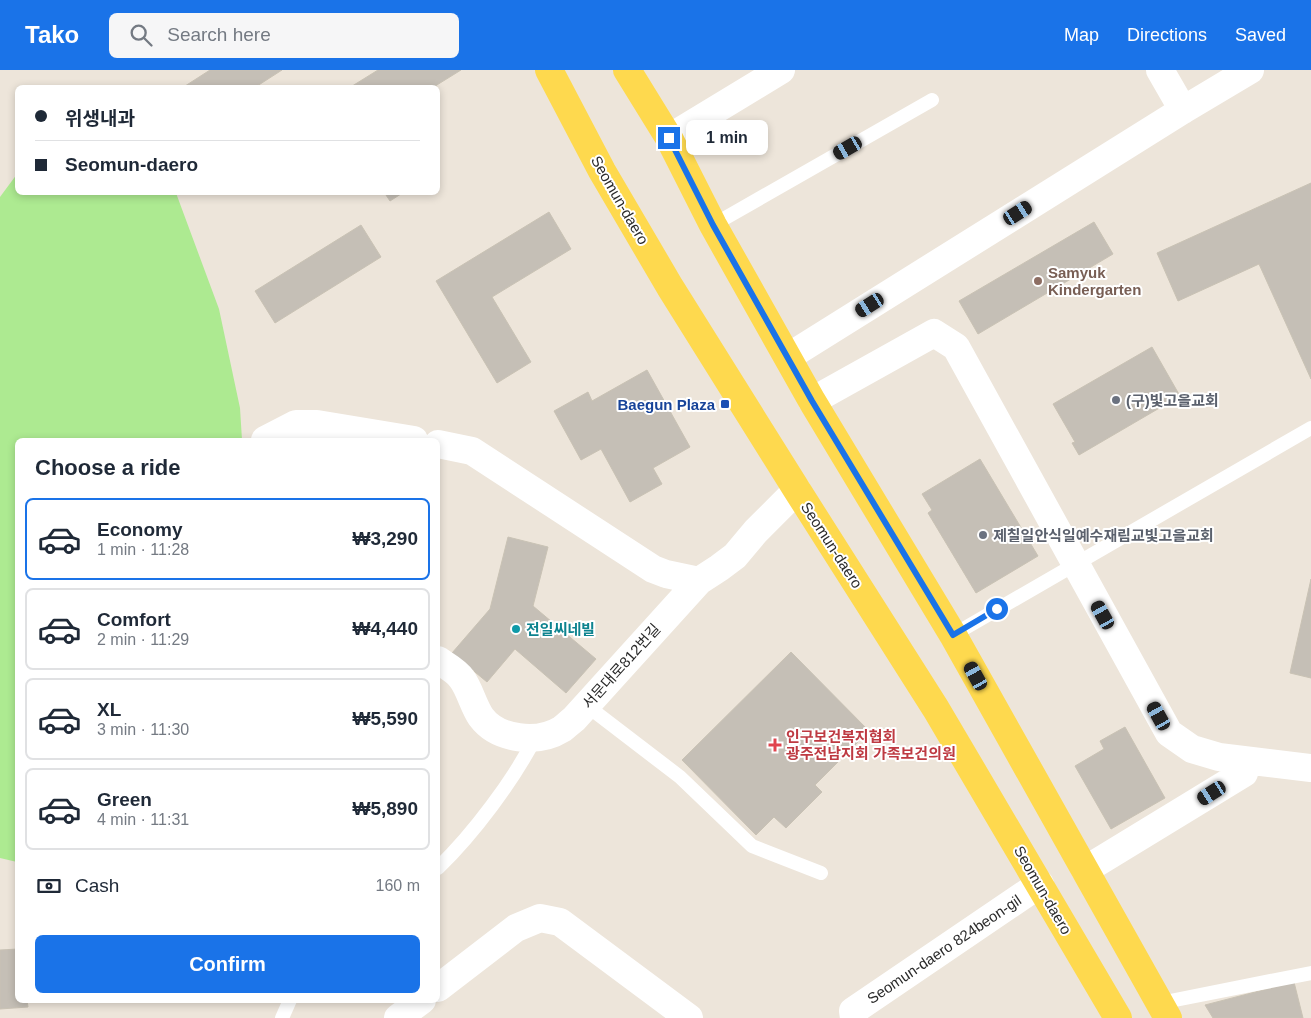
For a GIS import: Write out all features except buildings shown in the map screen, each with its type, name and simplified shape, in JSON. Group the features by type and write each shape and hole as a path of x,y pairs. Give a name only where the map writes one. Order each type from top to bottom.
{"main road":[{"name":"Seomun-daero","path":"549,70 602,171 666,279 936,709 1118,1018"},
{"path":"627,70 669,138 713,225 812,401 953,635 1164,1010"}],"street":[{"path":"669,138 781,70"},
{"path":"1160,70 1183,110"},
{"path":"788,357 1250,70"},
{"path":"812,401 934,333 956,347 1169,733 1192,749 1219,757 1247,762 1311,768"},
{"path":"269,438 296,424 317,424 402,438"},
{"path":"440,444 472,451 653,569 666,574 698,580"},
{"name":"서문대로812번길","path":"440,662 462,678 482,718 492,728 516,738 549,734 562,729 574,719 698,580 735,556 756,531 797,490"},
{"path":"1085,870 1244,774 1247,762"},
{"name":"Seomun-daero 824beon-gil","path":"854,1018 853,1011 1040,884"},
{"path":"440,986 516,928 540,918 560,922 689,1018"},
{"path":"398,1018 418,1003"}],"lane":[{"path":"713,225 932,100"},
{"path":"953,635 1311,428"},
{"path":"586,705 680,777 752,846 821,873"},
{"path":"440,866 475,826 514,775 536,736"},
{"path":"1164,1010 1311,972"},
{"path":"282,1018 289,1003"}],"green space":[{"path":"15,177 15,195 177,195 219,309 240,408 242,438 15,438 15,862 0,858 0,197"}],"place":[{"name":"Samyuk Kindergarten","path":"1038,281"},
{"name":"(구)빛고을교회","path":"1116,400"},
{"name":"Baegun Plaza","path":"725,404"},
{"name":"제칠일안식일예수재림교빛고을교회","path":"983,535"},
{"name":"전일씨네빌","path":"516,629"},
{"name":"인구보건복지협회 광주전남지회 가족보건의원","path":"775,745"}],"route":[{"path":"669,138 713,225 812,401 953,635 997,609"}]}
